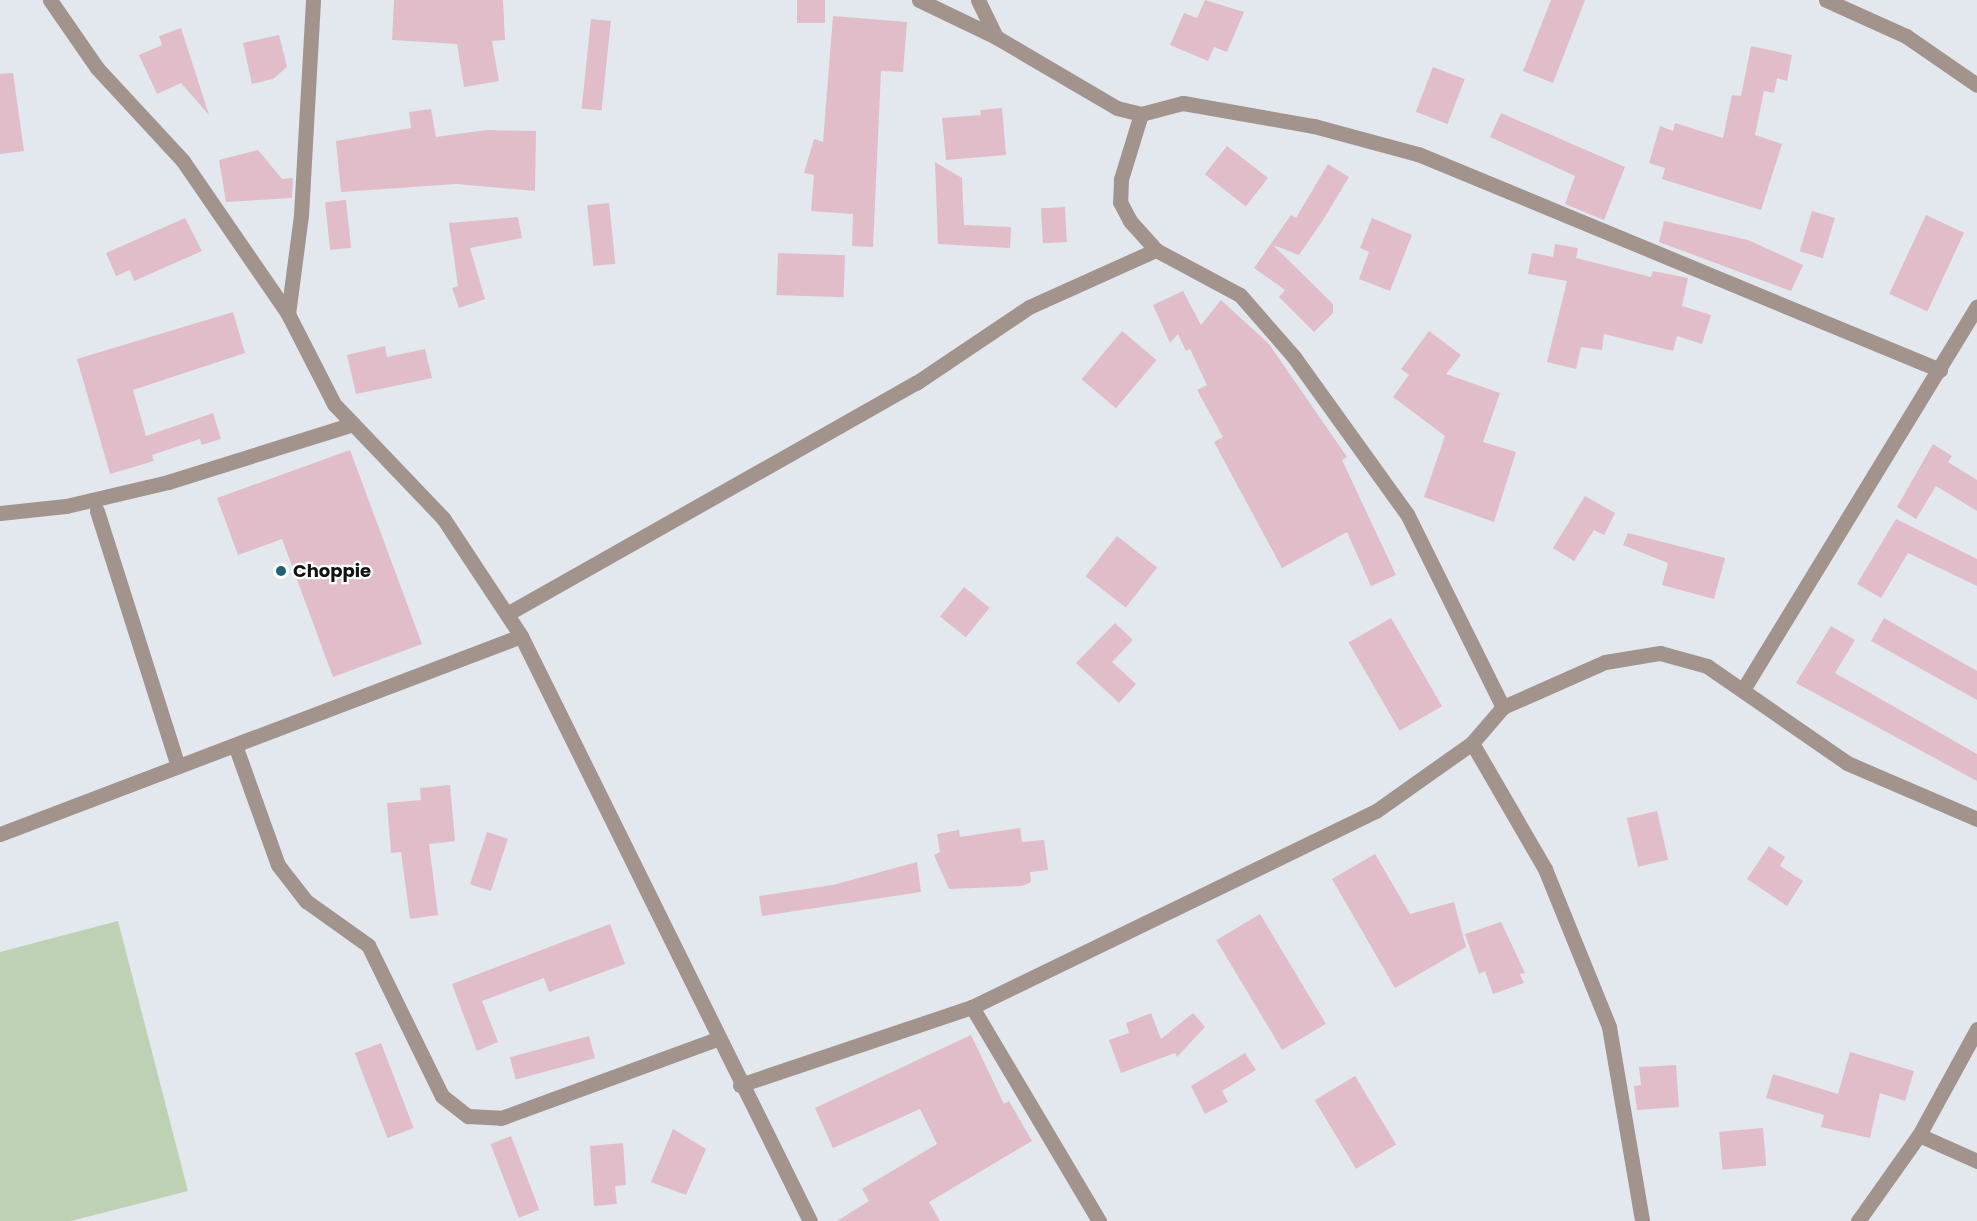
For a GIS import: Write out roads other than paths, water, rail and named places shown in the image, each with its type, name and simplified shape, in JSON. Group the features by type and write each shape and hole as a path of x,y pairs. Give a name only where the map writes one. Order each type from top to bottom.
{"street":[{"path":"50,0 97,68 183,161 288,314 318,378 353,424 443,518 521,636 717,1039 810,1221"},
{"path":"288,314 301,214 313,0"},
{"path":"918,0 996,37 1118,108 1141,114 1183,103 1314,126 1418,154 1940,370"},
{"path":"978,0 996,37"},
{"path":"1826,0 1906,36 1977,85"},
{"path":"1141,114 1121,179 1120,202 1130,221 1156,250 1240,295 1294,357 1407,514 1503,707"},
{"path":"507,614 916,383 1029,307 1156,250"},
{"path":"1744,688 1977,306"},
{"path":"0,513 66,506 168,482 353,424"},
{"path":"97,510 178,766"},
{"path":"0,834 521,636"},
{"path":"740,1085 972,1006 1376,811 1472,743 1503,707 1605,662 1660,653 1707,666 1744,688 1847,763 1977,819"},
{"path":"1472,743 1545,869 1609,1027 1642,1221"},
{"path":"235,745 278,865 306,901 368,945 442,1096 468,1116 501,1118 717,1039"},
{"path":"972,1006 1099,1221"},
{"path":"1858,1221 1919,1136 1977,1029"},
{"path":"1919,1136 1977,1161"}],"place":[{"name":"Choppie","path":"281,571"}]}
